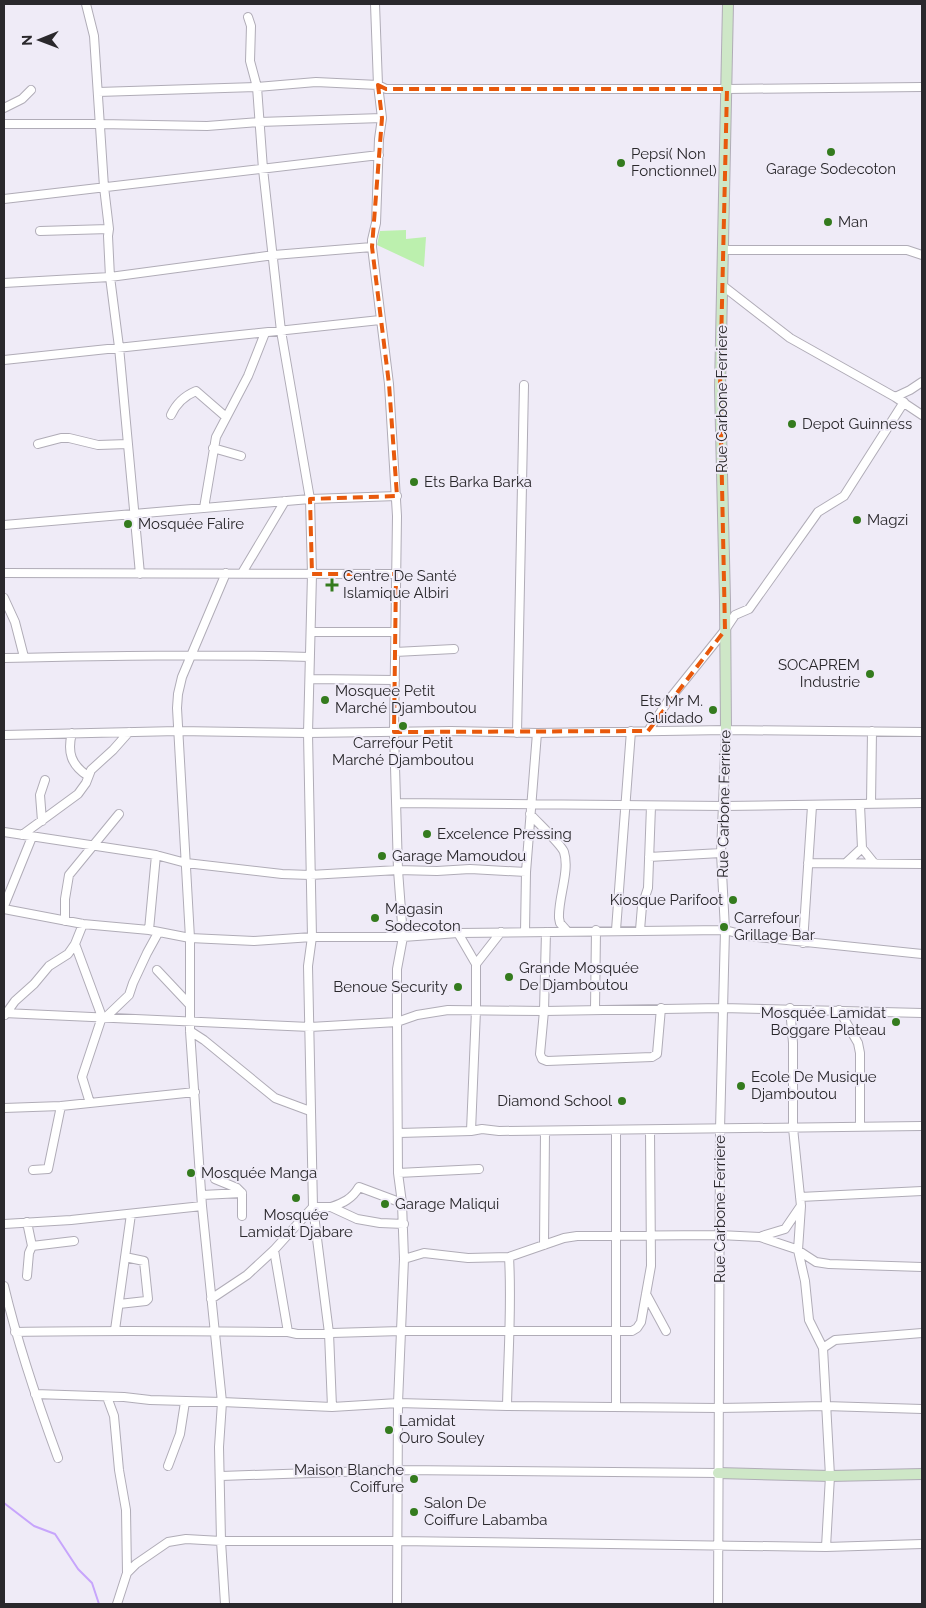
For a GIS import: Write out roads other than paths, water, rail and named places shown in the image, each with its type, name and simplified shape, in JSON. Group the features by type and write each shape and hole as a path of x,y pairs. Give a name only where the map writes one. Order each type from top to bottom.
{"street":[{"path":"86,4 94,36 104,187 109,229 110,276 119,347 140,574"},
{"path":"375,4 378,85 382,118 376,223 372,247 389,384 397,496 394,732 398,870 403,937 398,969 398,1173 404,1224 398,1403 397,1604"},
{"name":"Rue Carbone Ferriere","path":"718,1604 720,1130 725,930 720,853 724,806 726,730 720,388 728,4"},
{"path":"248,17 251,26 250,61 257,87 263,169 281,331 310,500 312,574 308,733 312,937 308,966 310,1111 313,1207 329,1333 332,1407"},
{"path":"98,92 257,87 316,82 378,85 386,89 922,87"},
{"path":"4,108 22,99 31,90"},
{"path":"4,124 208,126 259,122 382,118"},
{"path":"4,199 379,155"},
{"path":"40,231 109,229"},
{"path":"4,283 110,276 274,255 372,247"},
{"path":"724,250 908,250 922,255"},
{"path":"723,286 790,338 904,402 922,415"},
{"path":"4,360 380,320"},
{"path":"204,508 216,437 248,376 265,333"},
{"path":"895,397 922,382"},
{"path":"517,733 524,386"},
{"path":"170,416 176,404 196,391 226,417"},
{"path":"648,731 668,701 735,615 748,609 818,512 844,496 904,402"},
{"path":"38,444 61,438 69,438 98,445 128,444"},
{"path":"213,448 241,456"},
{"path":"4,525 134,516 285,501 397,496"},
{"path":"242,573 285,501"},
{"path":"4,573 396,574"},
{"path":"225,1604 221,1541 220,1447 222,1402 202,1206 190,1031 190,938 178,731 178,694 191,656 226,573"},
{"path":"4,598 15,622 24,657"},
{"path":"311,632 396,632"},
{"path":"395,652 454,649"},
{"path":"4,658 142,655 191,656 214,654 310,657"},
{"path":"310,679 395,680"},
{"path":"4,735 178,731 308,733 451,731 537,733 726,730 922,732"},
{"path":"616,930 631,731"},
{"path":"871,804 872,731"},
{"path":"22,835 78,794 91,770 130,732"},
{"path":"72,733 69,744 70,755 74,764 88,776"},
{"path":"525,932 526,872 537,733"},
{"path":"42,821 40,795 45,780"},
{"path":"396,803 625,806 812,806 922,803"},
{"path":"860,805 862,848 874,863"},
{"path":"640,930 642,906 648,888 651,806"},
{"path":"803,943 812,806"},
{"path":"65,921 65,899 69,875 119,814"},
{"path":"530,814 564,852 565,865 559,918 560,923 567,931"},
{"path":"4,832 156,855 186,863 282,874 310,875 398,870 436,871 470,869 526,872"},
{"path":"32,837 4,908 83,924 149,930 190,938 254,941 312,937 403,937 458,932 725,930 748,936 803,943 922,954"},
{"path":"847,862 862,848"},
{"path":"649,857 720,853"},
{"path":"149,930 156,855"},
{"path":"808,863 922,864"},
{"path":"4,1014 34,984 48,966 68,954 75,944 83,924"},
{"path":"595,1009 596,930"},
{"path":"458,932 476,964 471,1131"},
{"path":"476,964 501,932"},
{"path":"546,932 544,1011 540,1054 542,1059 546,1061 652,1057 657,1054 659,1045 661,1008"},
{"path":"90,1103 82,1077 104,1017 129,995 158,933"},
{"path":"75,944 104,1017"},
{"path":"157,970 189,1004"},
{"path":"4,1014 310,1027 397,1022 417,1015 476,1010 790,1008 922,1013"},
{"path":"790,1008 793,1043 793,1128 801,1206 798,1250 805,1281 809,1320 823,1348 830,1476 826,1547"},
{"path":"839,1010 858,1043 860,1053 860,1127"},
{"path":"190,1031 204,1040 275,1098 310,1111"},
{"path":"4,1108 61,1106 195,1092"},
{"path":"33,1170 48,1169 61,1106"},
{"path":"398,1133 482,1129 616,1131 922,1126"},
{"path":"15,1332 115,1330 288,1332 296,1334 401,1331 632,1330 637,1328 641,1322 651,1266 650,1130"},
{"path":"544,1245 545,1131"},
{"path":"616,1131 616,1407"},
{"path":"398,1173 479,1169"},
{"path":"215,1180 237,1188 242,1193 242,1216"},
{"path":"331,1208 347,1202 359,1187 402,1203"},
{"path":"800,1197 922,1192"},
{"path":"202,1196 242,1193"},
{"path":"4,1224 131,1214 202,1206"},
{"path":"760,1237 785,1229 801,1206"},
{"path":"313,1207 331,1208 357,1219 380,1223 404,1224"},
{"path":"211,1299 241,1280 274,1250 313,1207"},
{"path":"115,1330 131,1214"},
{"path":"27,1222 32,1246 29,1252 27,1276"},
{"path":"404,1259 424,1253 468,1258 509,1257 564,1238 577,1236 719,1235 760,1237 798,1250 816,1262 828,1264 922,1267"},
{"path":"32,1246 74,1241"},
{"path":"274,1250 288,1332"},
{"path":"119,1304 138,1303 146,1301 148,1298 144,1261 125,1257"},
{"path":"507,1406 509,1257"},
{"path":"4,1286 15,1332 34,1394 58,1458"},
{"path":"646,1294 666,1331"},
{"path":"823,1348 835,1340 922,1332"},
{"path":"34,1394 332,1407 398,1403 718,1408 825,1406 922,1409"},
{"path":"107,1397 114,1416 119,1470 126,1510 127,1573 117,1604"},
{"path":"168,1466 180,1434 185,1402"},
{"path":"221,1476 399,1470 830,1476 922,1474"},
{"path":"127,1573 136,1564 168,1542 186,1539 221,1541 398,1541 826,1547 922,1544"}],"waterway":[{"path":"4,1503 34,1526 55,1534 78,1569 92,1583 99,1604"}],"place":[{"name":"Garage Sodecoton","path":"831,152"},
{"name":"Pepsi( Non Fonctionnel)","path":"621,163"},
{"name":"Man","path":"828,222"},
{"name":"Depot Guinness","path":"792,424"},
{"name":"Ets Barka Barka","path":"414,482"},
{"name":"Magzi","path":"857,520"},
{"name":"Mosquée Falire","path":"128,524"},
{"name":"Centre De Santé Islamique Albiri","path":"332,585"},
{"name":"SOCAPREM Industrie","path":"870,674"},
{"name":"Mosquee Petit Marché Djamboutou","path":"325,700"},
{"name":"Ets Mr M. Guidado","path":"713,710"},
{"name":"Carrefour Petit Marché Djamboutou","path":"403,726"},
{"name":"Excelence Pressing","path":"427,834"},
{"name":"Garage Mamoudou","path":"382,856"},
{"name":"Kiosque Parifoot","path":"733,900"},
{"name":"Magasin Sodecoton","path":"375,918"},
{"name":"Carrefour Grillage Bar","path":"724,927"},
{"name":"Grande Mosquée De Djamboutou","path":"509,977"},
{"name":"Benoue Security","path":"458,987"},
{"name":"Mosquée Lamidat Boggare Plateau","path":"896,1022"},
{"name":"Ecole De Musique Djamboutou","path":"741,1086"},
{"name":"Diamond School","path":"622,1101"},
{"name":"Mosquée Manga","path":"191,1173"},
{"name":"Mosquée Lamidat Djabare","path":"296,1198"},
{"name":"Garage Maliqui","path":"385,1204"},
{"name":"Lamidat Ouro Souley","path":"389,1430"},
{"name":"Maison Blanche Coiffure","path":"414,1479"},
{"name":"Salon De Coiffure Labamba","path":"414,1512"}]}
